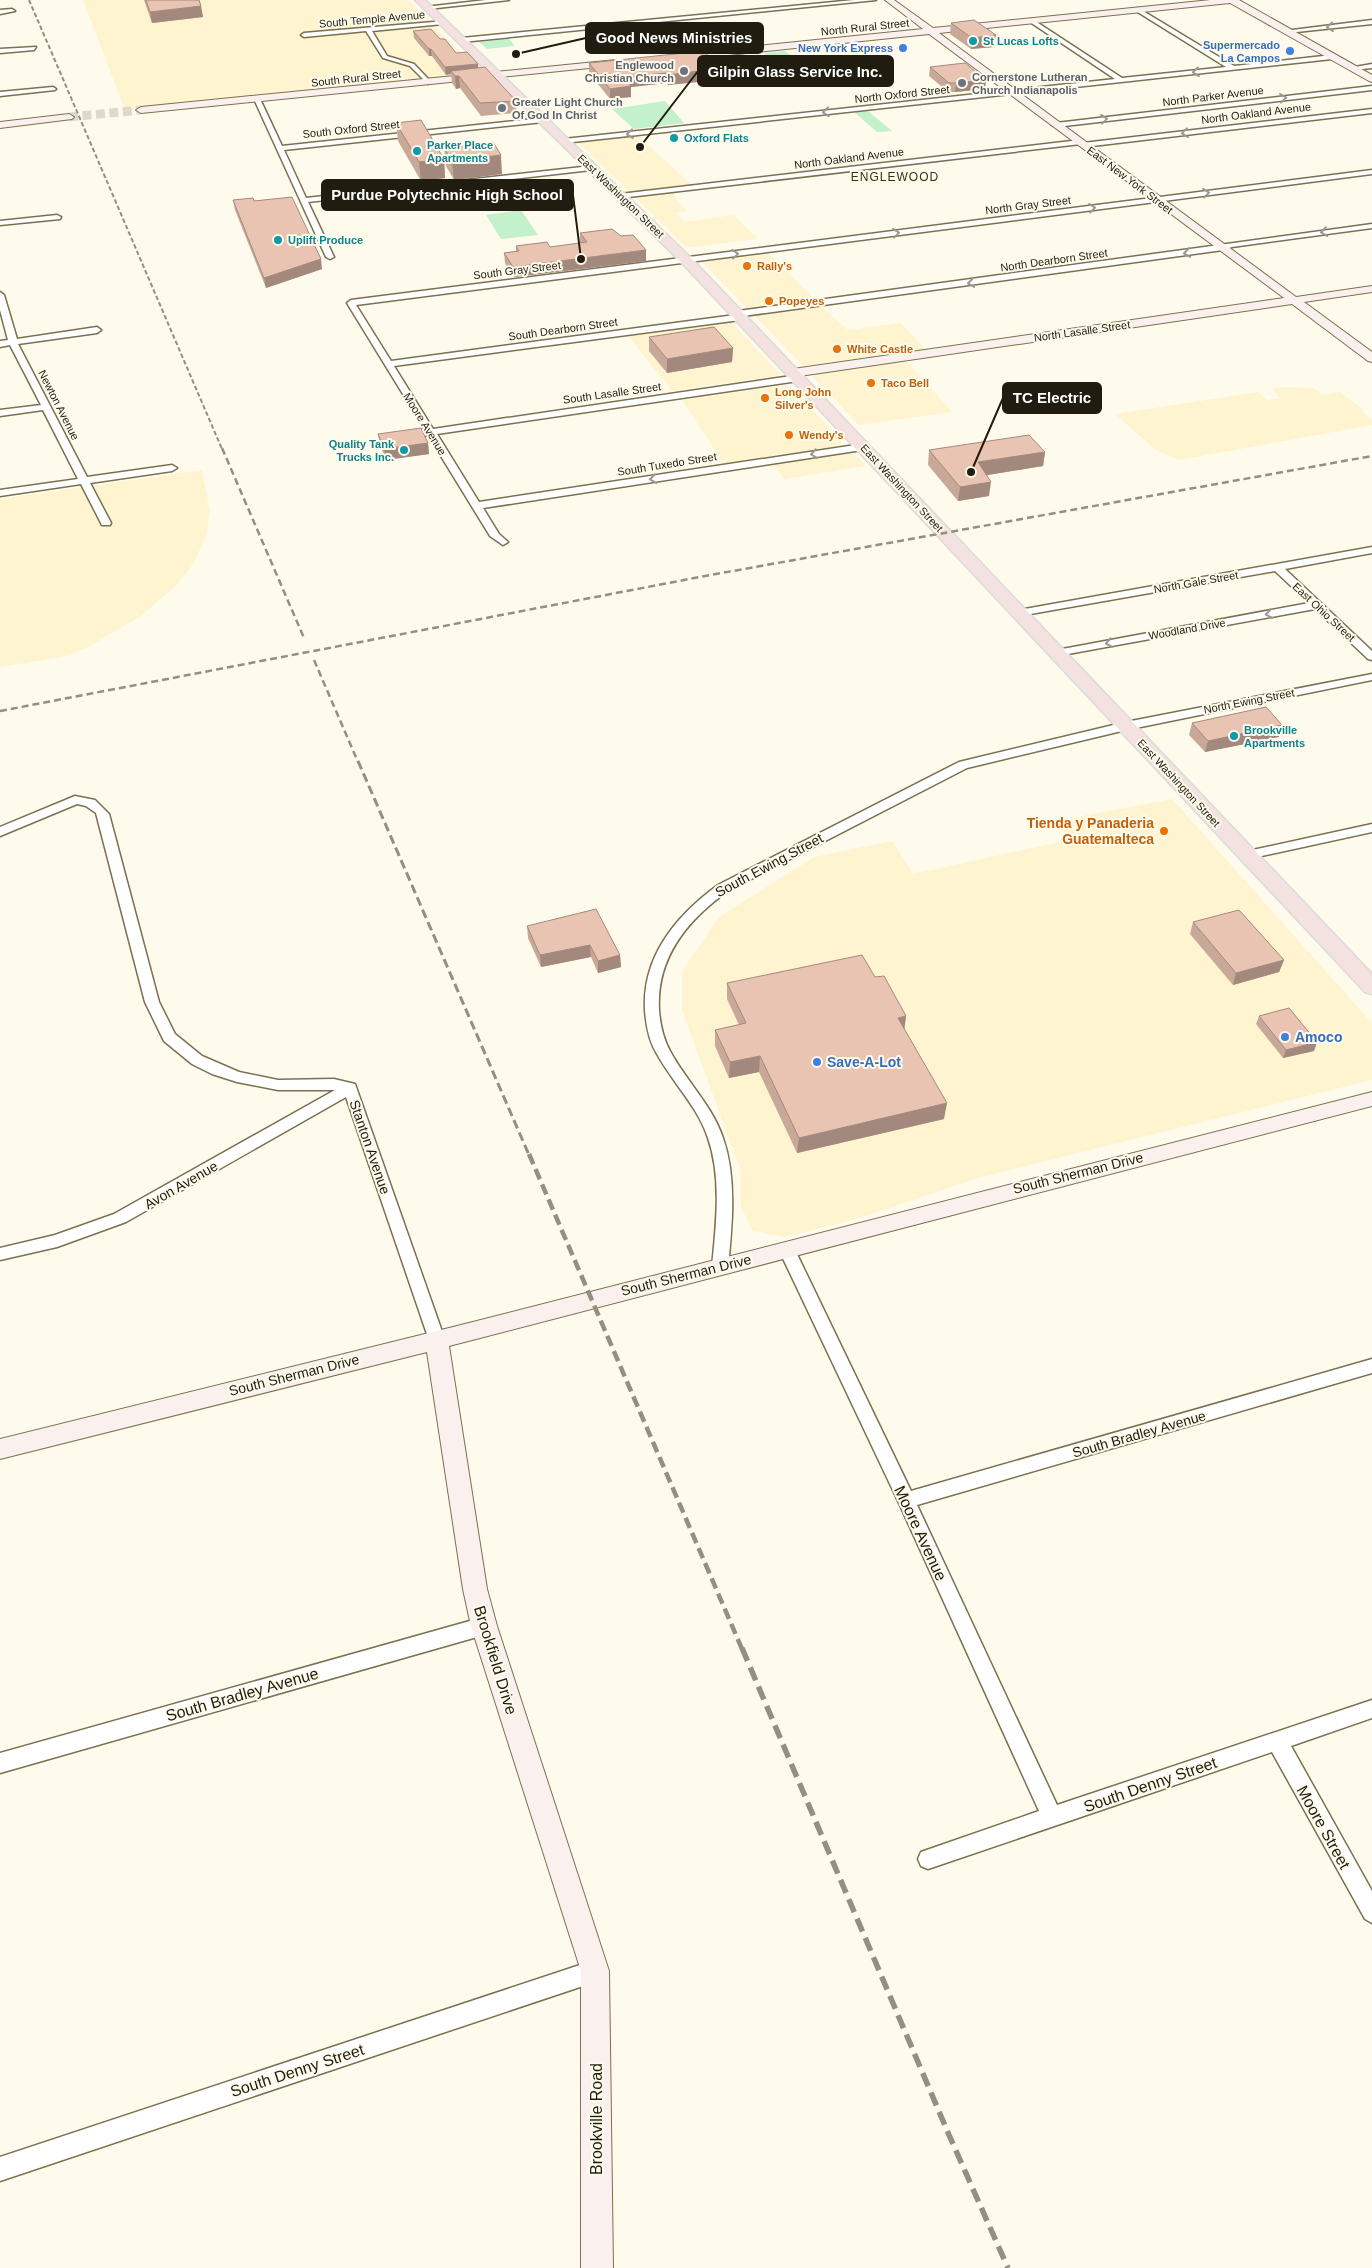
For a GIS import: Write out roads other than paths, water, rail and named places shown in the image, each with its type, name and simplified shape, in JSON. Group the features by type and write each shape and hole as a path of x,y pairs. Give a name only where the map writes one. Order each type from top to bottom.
{"main road":[{"name":"East Washington Street","path":"420,0 686,260 1372,987"},
{"name":"East New York Street","path":"889,0 1372,358"},
{"name":"North Rural Street","path":"669,58 1233,0"},
{"path":"1233,0 1372,79"},
{"path":"497,75 630,62"},
{"name":"South Rural Street","path":"141,111 497,75"},
{"path":"2,125 69,118"},
{"name":"North Lasalle Street","path":"795,375 1372,289"},
{"name":"South Sherman Drive","path":"0,1449 437,1340 1372,1099"},
{"name":"Brookfield Drive","path":"437,1340 440,1370 475,1589 484,1626 595,1971"},
{"name":"Brookville Road","path":"595,1971 597,2268"}],"street":[{"path":"428,7 506,0"},
{"path":"462,40 873,0"},
{"path":"1138,10 1233,68"},
{"path":"0,12 12,11"},
{"path":"1032,21 1121,80"},
{"name":"South Temple Avenue","path":"304,35 443,22"},
{"path":"1287,32 1372,22"},
{"path":"368,29 385,57 415,67 428,82"},
{"path":"0,51 34,48"},
{"name":"North Oxford Street","path":"564,141 1332,57"},
{"path":"1352,68 1372,66"},
{"name":"North Parker Avenue","path":"1056,125 1372,88"},
{"path":"0,94 52,89"},
{"path":"257,99 330,257"},
{"name":"North Oakland Avenue","path":"620,196 1372,111"},
{"name":"South Oxford Street","path":"280,148 543,120"},
{"path":"305,200 592,168"},
{"name":"North Gray Street","path":"686,260 1372,172"},
{"path":"0,224 57,217"},
{"name":"North Dearborn Street","path":"739,316 1372,226"},
{"name":"South Gray Street","path":"351,303 686,260"},
{"name":"Newton Avenue","path":"0,295 13,342 106,523"},
{"name":"Moore Avenue","path":"351,303 495,536 503,542"},
{"name":"South Dearborn Street","path":"389,364 739,316"},
{"path":"0,344 97,330"},
{"name":"South Lasalle Street","path":"414,435 795,375"},
{"path":"0,414 46,407"},
{"name":"South Tuxedo Street","path":"476,506 862,446"},
{"path":"0,492 172,468"},
{"name":"North Gale Street","path":"1019,613 1372,550"},
{"name":"East Ohio Street","path":"1277,567 1372,657"},
{"name":"Woodland Drive","path":"1057,653 1317,605"},
{"name":"North Ewing Street","path":"1126,726 1372,677"},
{"name":"South Ewing Street","path":"720,1267 723,1169 719,1148 706,1118 661,1048 655,1031 651,1008 653,985 658,964 675,930 694,909 723,888 963,765 1126,726"},
{"name":"Stanton Avenue","path":"0,832 75,800 83,800 94,804 103,814 152,1002 169,1037 197,1060 237,1078 278,1085 334,1084 350,1088 437,1340"},
{"path":"1248,855 1372,828"},
{"name":"Avon Avenue","path":"0,1254 57,1241 120,1218 350,1088"},
{"name":"Moore Avenue","path":"787,1250 906,1500 1052,1817"},
{"name":"South Bradley Avenue","path":"906,1500 1372,1366"},
{"name":"South Bradley Avenue","path":"0,1763 484,1626"},
{"name":"South Denny Street","path":"928,1859 1372,1709"},
{"name":"Moore Street","path":"1277,1741 1372,1912"},
{"name":"South Denny Street","path":"0,2169 595,1971"}],"tunnel":[{"path":"69,117 141,110"}],"railway":[{"path":"29,0 222,449"},
{"path":"222,448 304,638"},
{"path":"0,711 705,576 1372,456"},
{"path":"314,660 358,762"},
{"path":"358,761 529,1155"},
{"path":"529,1154 742,1649"},
{"path":"742,1648 949,2135 1008,2268"}],"place":[{"name":"St Lucas Lofts","path":"973,41"},
{"name":"New York Express","path":"903,48"},
{"name":"Supermercado La Campos","path":"1290,51"},
{"name":"Good News Ministries","path":"516,54"},
{"name":"Englewood Christian Church","path":"684,71"},
{"name":"Cornerstone Lutheran Church Indianapolis","path":"962,83"},
{"name":"Greater Light Church Of God In Christ","path":"502,108"},
{"name":"Oxford Flats","path":"674,138"},
{"name":"Gilpin Glass Service Inc.","path":"640,147"},
{"name":"Parker Place Apartments","path":"417,151"},
{"name":"Uplift Produce","path":"278,240"},
{"name":"Purdue Polytechnic High School","path":"581,259"},
{"name":"Rally's","path":"747,266"},
{"name":"Popeyes","path":"769,301"},
{"name":"White Castle","path":"837,349"},
{"name":"Taco Bell","path":"871,383"},
{"name":"Long John Silver's","path":"765,398"},
{"name":"Wendy's","path":"789,435"},
{"name":"Quality Tank Trucks Inc.","path":"404,450"},
{"name":"TC Electric","path":"971,472"},
{"name":"Brookville Apartments","path":"1234,736"},
{"name":"Tienda y Panaderia Guatemalteca","path":"1164,831"},
{"name":"Amoco","path":"1285,1037"},
{"name":"Save-A-Lot","path":"817,1062"}],"district":[{"name":"ENGLEWOOD","path":"895,177"}]}
